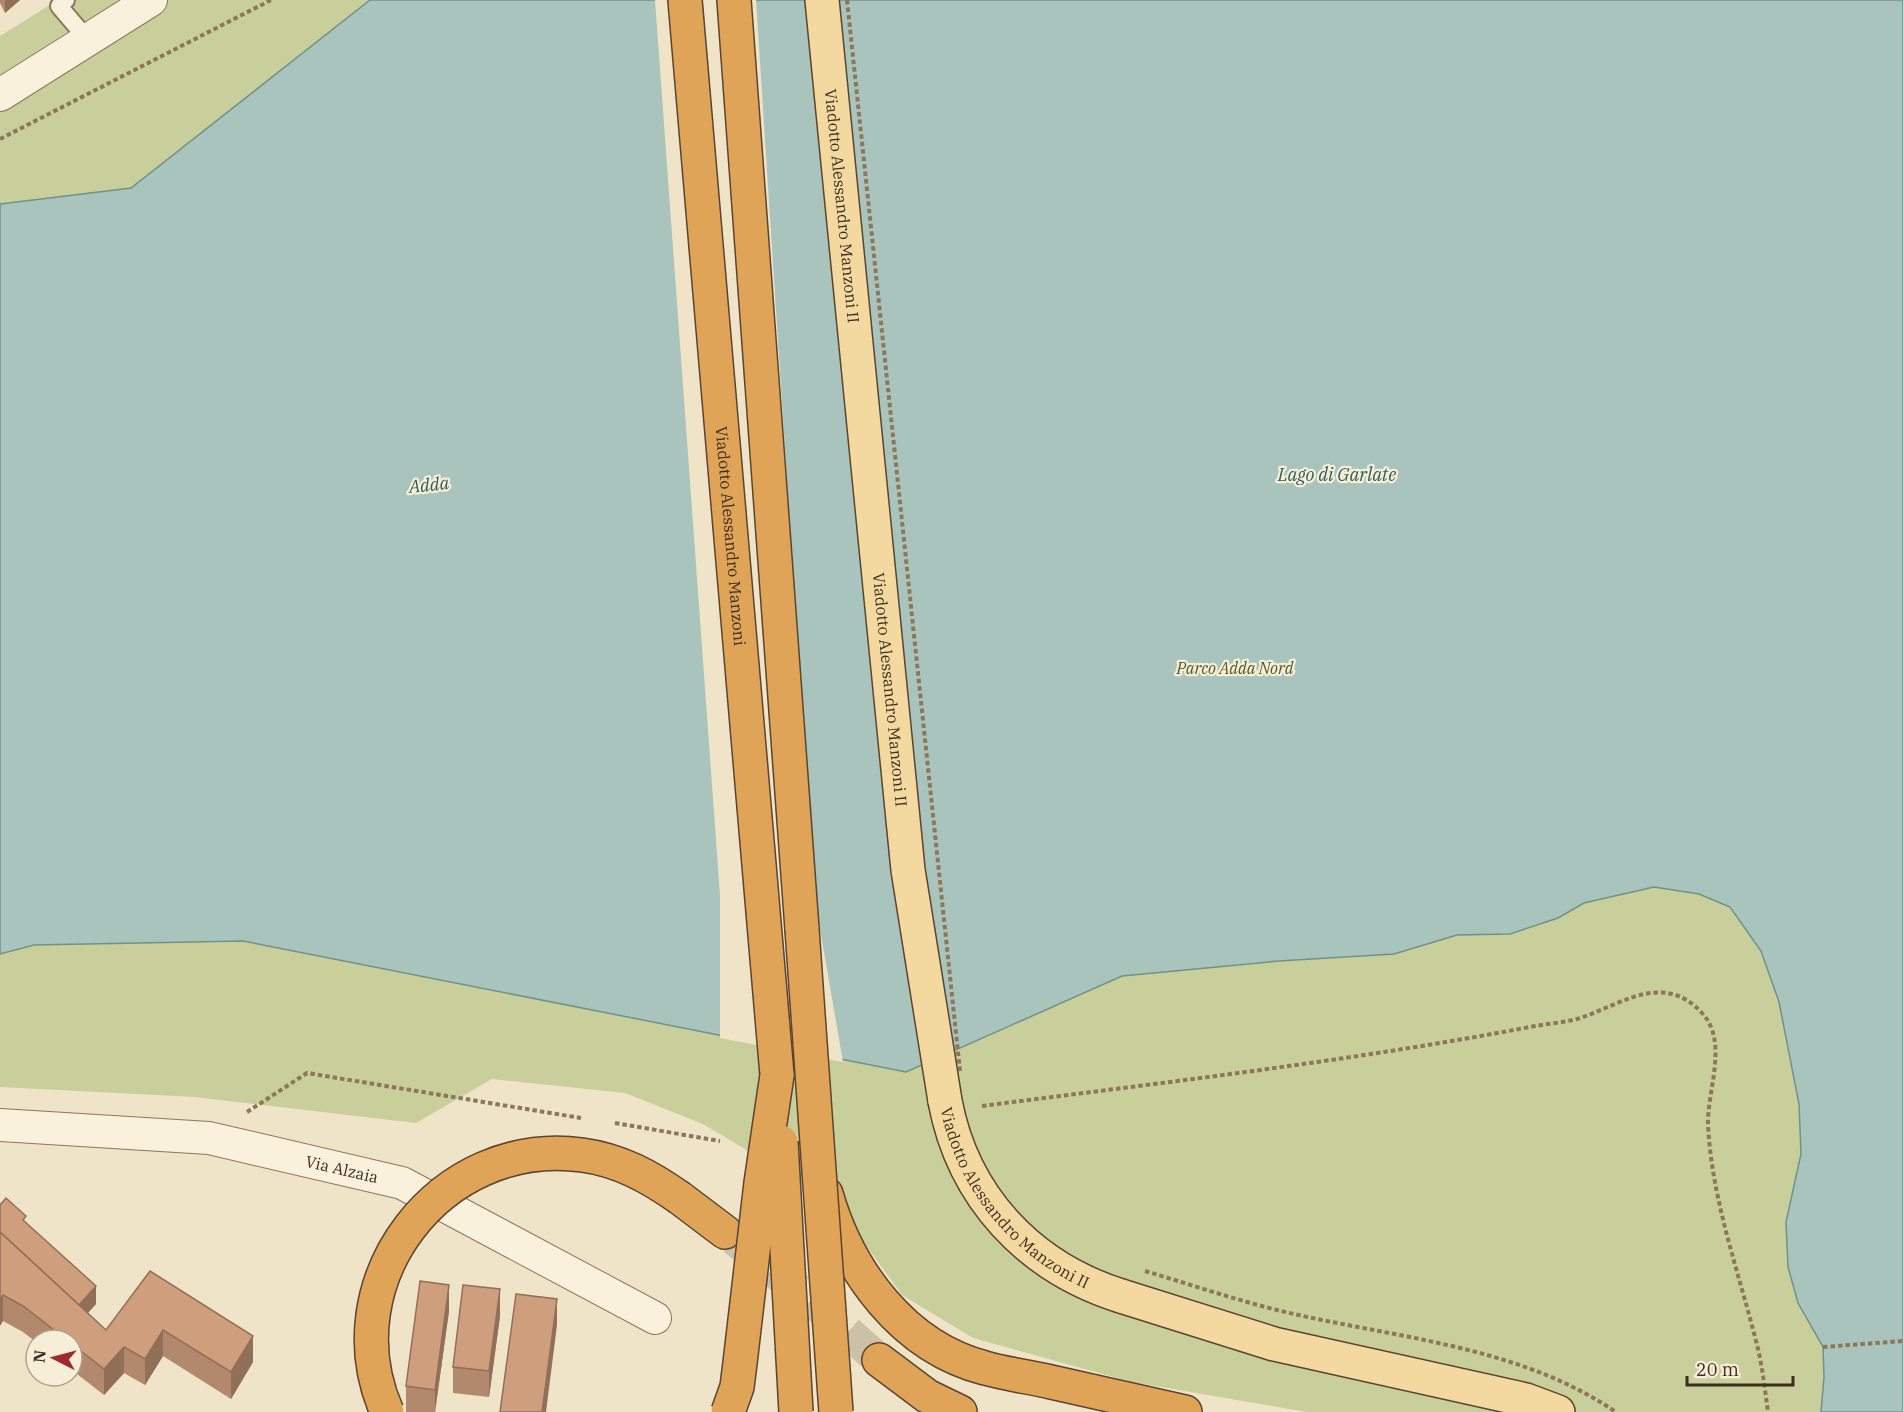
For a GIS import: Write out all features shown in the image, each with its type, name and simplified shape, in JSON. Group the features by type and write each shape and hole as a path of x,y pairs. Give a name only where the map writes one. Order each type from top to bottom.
{"highway":[{"name":"Viadotto Alessandro Manzoni","path":"685,0 777,1075"},
{"path":"734,0 836,1412"},
{"path":"802,928 823,1178 834,1221 845,1247 868,1285 909,1327 958,1358 986,1369 1001,1370 1185,1412"},
{"path":"728,1412 737,1387 741,1363 761,1183 777,1075"},
{"path":"777,1075 796,1412"},
{"path":"387,1412 375,1372 372,1337 381,1280 408,1228 423,1210 470,1175 502,1162 536,1154 571,1153 606,1159 659,1183 725,1233"},
{"path":"879,1360 927,1396 960,1412"}],"main road":[{"name":"Viadotto Alessandro Manzoni II","path":"822,0 908,870 948,1116 971,1177 990,1208 1010,1230 1042,1259 1067,1275 1121,1296 1274,1344 1526,1400 1558,1412"}],"street":[{"path":"0,95 88,40 131,5"},
{"name":"Via Alzaia","path":"0,1125 209,1138 402,1183 655,1318"}],"lane":[{"path":"66,0 59,6 88,40"}],"path":[{"path":"0,139 271,0"},
{"path":"847,0 963,1080"},
{"path":"976,1107 1406,1051 1584,1017 1632,996 1655,991 1679,997 1701,1011 1712,1026 1715,1049 1708,1122 1714,1189 1759,1352 1768,1412"},
{"path":"209,1138 307,1073 590,1119"},
{"path":"614,1123 720,1141"},
{"path":"1143,1270 1277,1310 1448,1344 1535,1370 1598,1400 1616,1412"},
{"path":"1823,1347 1903,1341"}],"green space":[{"name":"Parco Adda Nord","path":"58,0 1903,0 1903,1412 1307,1412 1132,1382 973,1338 902,1295 835,1203 703,1124 625,1093 492,1079 416,1123 195,1097 0,1087 0,36"}],"water":[{"name":"Parco Adda Nord","path":"370,0 1903,0 1903,1412 1821,1412 1824,1377 1823,1347 1798,1303 1788,1267 1786,1222 1801,1154 1799,1104 1779,1002 1761,951 1730,907 1699,894 1654,887 1584,903 1558,918 1510,934 1457,935 1394,954 1279,961 1122,976 906,1072 243,941 34,945 0,954 0,204 131,188"}],"pier":[{"path":"655,0 756,0 811,852 819,923 843,1062 720,1038 720,895"}],"building":[{"path":"6,1198 26,1216 23,1220 96,1286 79,1305 0,1232 0,1205"},
{"path":"0,1232 106,1330 150,1271 253,1336 231,1372 163,1330 145,1359 124,1347 104,1369 84,1353 84,1328 51,1328 23,1306 3,1295 0,1300"},
{"path":"420,1281 449,1285 435,1390 406,1386"},
{"path":"463,1285 500,1289 489,1371 453,1367"},
{"path":"516,1294 557,1299 542,1412 500,1412"}],"tunnel":[{"path":"734,1239 832,1318 879,1360"}],"water label":[{"name":"Lago di Garlate","path":"1337,475"},
{"name":"Adda","path":"429,485"}]}
